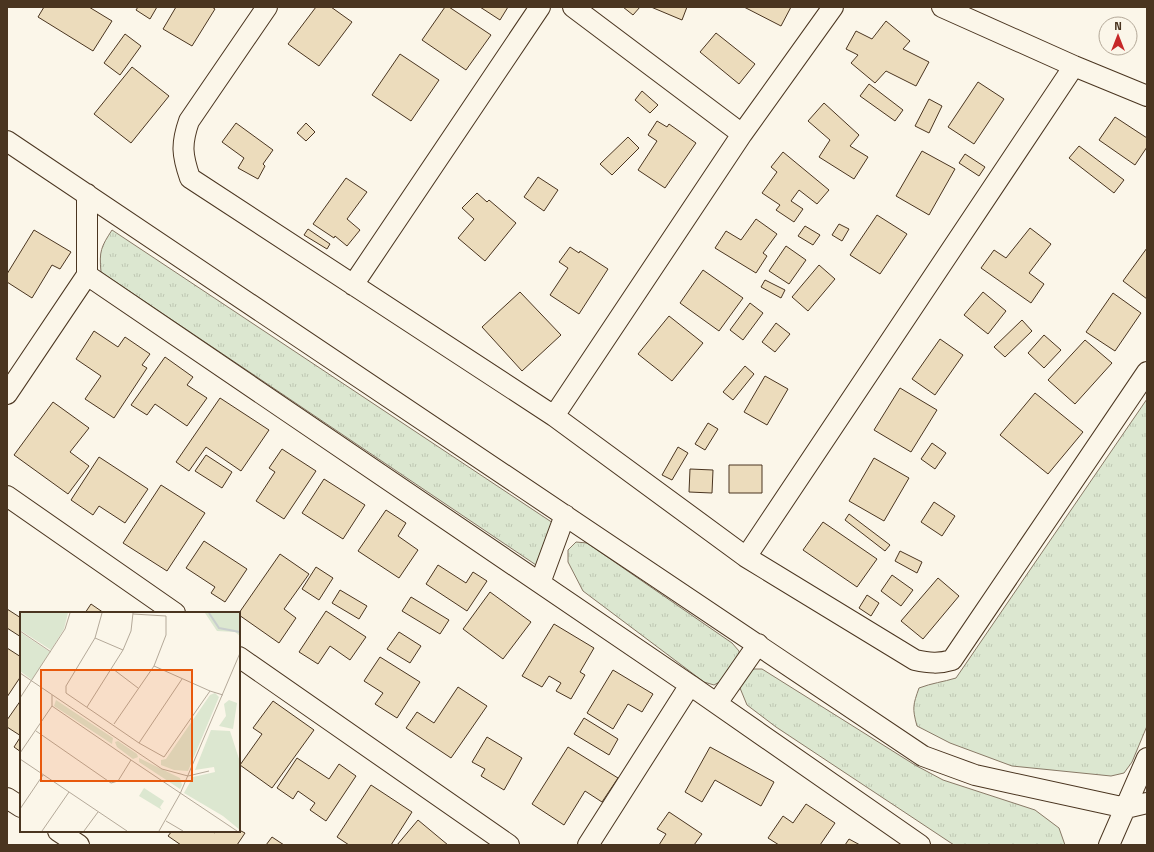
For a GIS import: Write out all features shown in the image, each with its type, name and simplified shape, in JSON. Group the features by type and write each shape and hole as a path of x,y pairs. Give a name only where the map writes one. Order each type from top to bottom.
{"street":[{"path":"267,7 189,121 184,138 185,164 190,178 554,416 746,556 915,660 931,664 952,660 1147,372"},
{"path":"353,285 540,7"},
{"path":"573,7 742,134"},
{"path":"554,416 742,134 833,7"},
{"path":"942,7 1074,66 1147,96"},
{"path":"746,556 1074,66"},
{"path":"7,141 924,756 975,775 1126,808 1147,803"},
{"path":"7,394 87,275 87,194"},
{"path":"87,275 717,703 920,845"},
{"path":"7,496 174,612"},
{"path":"540,583 565,515"},
{"path":"717,703 758,644"},
{"path":"240,658 509,845"},
{"path":"588,845 690,685"},
{"path":"1109,845 1147,758"},
{"path":"60,832 79,845"}],"green space":[{"path":"112,230 553,523 539,567 101,272 100,259 102,250 105,241"},
{"path":"1147,399 1147,726 1132,762 1124,773 1111,776 1012,766 950,743 917,726 914,715 914,707 919,688 956,678"},
{"path":"576,542 587,543 732,643 739,651 740,664 723,680 714,685 704,682 583,591 568,562 568,550"},
{"path":"749,669 762,669 915,765 943,780 1035,810 1059,828 1065,845 954,845 776,727 747,705 740,688 743,676"}],"building":[{"path":"44,7 89,7 112,21 93,51 38,17"},
{"path":"138,7 157,7 150,19 136,10"},
{"path":"176,7 212,7 215,9 192,46 163,29"},
{"path":"316,7 331,7 352,22 319,66 288,44"},
{"path":"445,7 449,7 491,35 466,70 422,40"},
{"path":"480,7 508,7 500,20"},
{"path":"623,7 640,7 633,15"},
{"path":"651,7 687,7 682,20"},
{"path":"744,7 791,7 781,26"},
{"path":"886,21 910,41 903,49 929,62 916,86 886,71 875,83 851,63 858,55 846,49 856,31 872,39"},
{"path":"716,33 755,64 739,84 700,52"},
{"path":"125,34 141,46 120,75 104,63"},
{"path":"400,54 439,80 411,121 372,95"},
{"path":"132,67 169,96 131,143 94,114"},
{"path":"978,82 1004,99 974,144 948,127"},
{"path":"869,84 903,110 895,121 860,96"},
{"path":"642,91 658,105 650,113 635,100"},
{"path":"929,99 942,106 929,133 915,126"},
{"path":"824,103 859,135 850,146 868,157 854,179 819,157 830,140 808,121"},
{"path":"1115,117 1147,138 1147,147 1135,165 1099,140"},
{"path":"657,121 667,127 669,124 696,143 665,188 638,170 657,141 648,135"},
{"path":"236,123 273,150 263,164 265,166 258,179 238,168 244,158 222,142"},
{"path":"306,123 315,132 306,141 297,133"},
{"path":"628,137 639,148 612,175 600,164"},
{"path":"1079,146 1124,180 1114,193 1069,158"},
{"path":"922,151 955,169 929,215 896,196"},
{"path":"783,152 829,190 817,204 799,190 791,201 803,209 794,222 776,210 780,205 762,193 777,172 771,167"},
{"path":"965,154 985,167 979,176 959,163"},
{"path":"538,177 558,190 544,211 524,197"},
{"path":"346,178 367,192 347,219 360,230 347,246 335,236 334,238 313,224"},
{"path":"477,193 487,202 489,200 516,223 485,261 458,238 474,219 462,208"},
{"path":"877,215 907,234 880,274 850,255"},
{"path":"756,219 777,234 763,253 767,256 756,273 715,248 726,231 741,240"},
{"path":"839,224 849,229 842,241 832,235"},
{"path":"805,226 820,235 813,245 798,236"},
{"path":"1030,228 1051,244 1029,273 1044,284 1031,303 981,268 994,250 1006,258"},
{"path":"308,229 330,244 327,249 304,235"},
{"path":"34,230 71,252 60,269 52,265 32,298 7,282 7,274"},
{"path":"786,246 806,260 789,284 769,271"},
{"path":"570,247 579,253 580,251 608,269 579,314 550,295 568,268 559,262"},
{"path":"1147,248 1147,299 1123,281"},
{"path":"819,265 835,279 808,311 792,297"},
{"path":"703,270 743,298 719,331 680,303"},
{"path":"765,280 785,290 781,298 761,287"},
{"path":"520,292 561,335 522,371 482,327"},
{"path":"983,292 1006,311 988,334 964,315"},
{"path":"1113,293 1141,313 1115,351 1086,332"},
{"path":"750,303 763,313 743,340 730,330"},
{"path":"669,316 703,343 672,381 638,354"},
{"path":"1022,320 1032,331 1005,357 994,347"},
{"path":"776,323 790,334 775,352 762,342"},
{"path":"94,331 118,347 125,337 150,354 142,365 147,368 114,418 85,399 101,376 76,359"},
{"path":"1044,335 1061,350 1044,368 1028,353"},
{"path":"940,339 963,355 935,395 912,379"},
{"path":"1085,340 1112,363 1075,404 1048,380"},
{"path":"165,357 193,377 187,385 207,398 187,426 155,404 147,415 131,405"},
{"path":"745,366 754,374 733,400 723,392"},
{"path":"765,376 788,389 767,425 744,412"},
{"path":"900,388 937,410 911,452 874,430"},
{"path":"1035,393 1083,432 1048,474 1000,435"},
{"path":"220,398 269,430 241,471 206,447 189,471 176,462"},
{"path":"53,402 89,428 70,452 89,466 68,494 14,455"},
{"path":"708,423 718,429 705,450 695,444"},
{"path":"932,443 946,453 935,469 921,459"},
{"path":"678,447 688,453 672,480 662,475"},
{"path":"282,449 316,471 284,519 256,501 275,472 269,468"},
{"path":"206,455 232,472 222,488 195,471"},
{"path":"99,457 148,489 125,523 99,506 93,515 71,500"},
{"path":"874,458 909,478 884,521 849,501"},
{"path":"729,465 762,465 762,493 729,493"},
{"path":"690,469 713,470 712,493 689,492"},
{"path":"324,479 365,505 343,539 302,513"},
{"path":"161,485 205,513 167,571 123,543"},
{"path":"934,502 955,516 942,536 921,522"},
{"path":"386,510 406,523 398,536 418,550 399,578 358,551"},
{"path":"849,514 890,545 885,551 845,520"},
{"path":"823,522 877,559 857,587 803,550"},
{"path":"204,541 247,569 225,602 211,593 215,587 186,568"},
{"path":"900,551 922,562 917,573 895,561"},
{"path":"280,554 309,574 284,609 296,618 279,643 240,616 240,612"},
{"path":"438,565 466,583 473,572 487,581 467,611 426,584"},
{"path":"316,567 333,578 319,600 302,589"},
{"path":"892,575 913,590 901,606 881,591"},
{"path":"938,578 959,596 923,639 901,621"},
{"path":"340,590 367,606 359,619 332,603"},
{"path":"490,592 531,622 503,659 463,629"},
{"path":"867,595 879,603 871,616 859,608"},
{"path":"411,597 449,620 440,634 402,611"},
{"path":"91,604 103,612 86,612"},
{"path":"7,609 20,617 20,636 7,628"},
{"path":"326,611 366,637 350,660 330,646 318,664 299,652"},
{"path":"554,624 594,648 580,672 585,675 571,699 556,691 561,683 549,676 542,687 522,676"},
{"path":"399,632 421,646 410,663 387,649"},
{"path":"7,648 20,656 20,678 7,697"},
{"path":"380,657 420,682 397,718 375,704 383,693 364,681"},
{"path":"613,670 653,694 642,712 628,704 613,729 587,713"},
{"path":"458,687 487,706 451,758 406,728 417,712 434,723"},
{"path":"20,701 20,735 7,727 7,720"},
{"path":"273,701 314,730 272,788 240,765 262,734 253,728"},
{"path":"584,718 618,739 609,755 574,734"},
{"path":"487,737 522,758 504,790 481,776 485,769 472,762"},
{"path":"20,738 20,751 14,747"},
{"path":"568,747 618,778 602,802 585,791 564,825 532,804"},
{"path":"710,747 774,782 761,806 715,780 702,802 685,792"},
{"path":"297,758 329,779 339,764 356,776 326,821 310,810 315,803 298,791 293,799 277,788"},
{"path":"371,785 412,812 391,845 349,845 337,837"},
{"path":"806,804 835,823 820,845 779,845 768,838 783,816 793,823"},
{"path":"669,812 702,834 694,845 659,845 666,834 657,829"},
{"path":"418,820 448,845 397,845"},
{"path":"240,830 245,833 237,845 181,845 168,836 171,832 240,832"},
{"path":"272,837 284,845 266,845"},
{"path":"849,839 860,845 845,845"}]}
